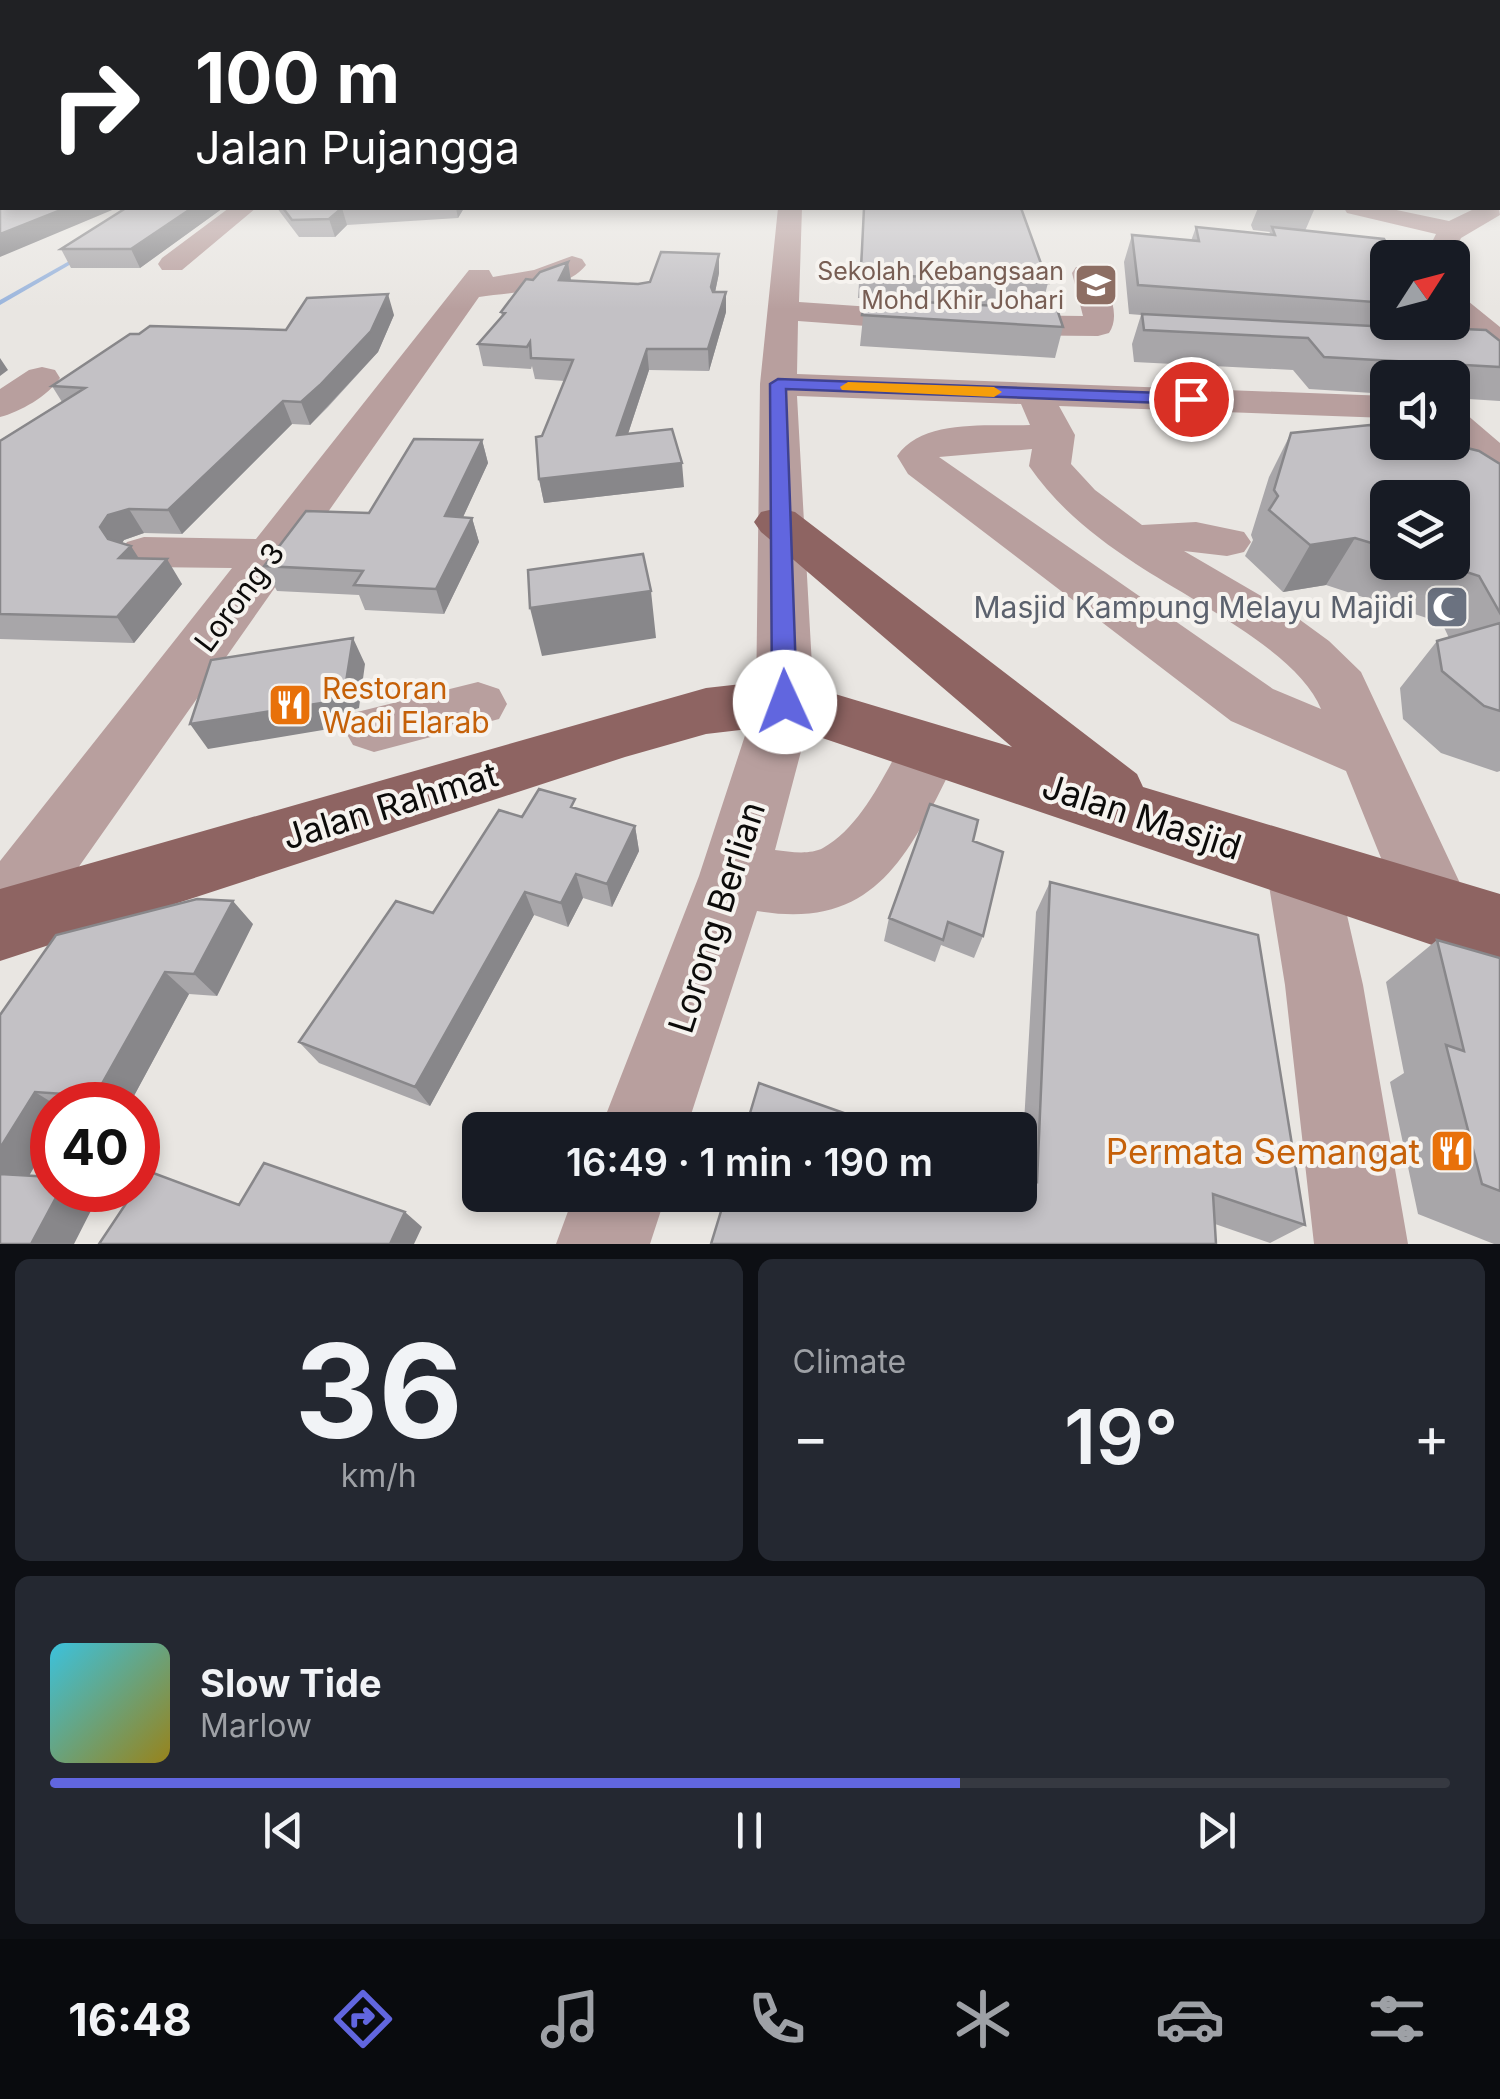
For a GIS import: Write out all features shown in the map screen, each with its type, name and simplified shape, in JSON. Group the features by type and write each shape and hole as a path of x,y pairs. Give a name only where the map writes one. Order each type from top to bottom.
{"main road":[{"path":"778,522 1138,815"},
{"name":"Jalan Masjid","path":"785,702 1468,921"},
{"name":"Jalan Rahmat","path":"0,922 706,711 785,702"}],"street":[{"path":"172,264 241,210"},
{"name":"Lorong Berlian","path":"650,1112 734,876 785,702 778,522 778,384 790,210"},
{"path":"1365,210 1452,230"},
{"path":"1443,240 1452,230 1490,210"},
{"name":"Lorong 3","path":"0,922 474,283 541,278 572,266"},
{"path":"781,310 990,325 1115,328 1100,310 1086,273"},
{"path":"1470,319 1500,343"},
{"path":"0,406 42,378"},
{"path":"778,384 1045,414 1370,407"},
{"path":"1470,410 1500,411"},
{"path":"1045,414 1050,466 1068,490 1136,540 1288,636 1320,661 1342,688 1370,755 1468,921"},
{"path":"1045,414 938,443 918,456 923,466 1252,705 1370,755"},
{"path":"1470,438 1500,465"},
{"path":"1136,540 1196,536 1227,542"},
{"path":"144,552 271,554"},
{"path":"374,730 475,690 494,772"},
{"path":"734,876 806,884 838,876 860,864 931,748"},
{"path":"1301,867 1324,984 1361,1244"},
{"path":"603,1244 614,1212"}],"building":[{"path":"0,210 61,210 0,234"},
{"path":"123,210 189,210 131,249 61,249"},
{"path":"284,210 340,210 329,219 292,220"},
{"path":"864,210 1022,210 1048,283 867,274 868,269 861,269"},
{"path":"1196,227 1275,235 1272,227 1385,240 1370,240 1370,302 1138,285 1132,235 1199,241"},
{"path":"661,252 719,254 711,287 713,292 726,292 708,349 647,349 617,435 672,429 682,463 539,479 536,437 542,436 573,360 531,358 530,342 527,347 478,344 505,313 501,312 526,279 533,280 540,272 568,262 559,280 650,282"},
{"path":"388,294 371,331 320,385 301,402 283,401 168,510 129,509 108,515 100,527 108,539 131,546 119,558 167,559 117,617 0,614 0,441 85,388 52,386 130,334 139,334 150,326 286,330 307,298"},
{"path":"864,299 1057,309 1063,327 862,315"},
{"path":"1142,314 1370,326 1370,340 1470,340 1470,329 1486,330 1500,341 1500,367 1470,365 1470,360 1324,357 1308,338 1144,330"},
{"path":"1370,425 1370,460 1470,460 1470,449 1500,464 1500,613 1479,576 1470,573 1470,480 1370,480 1370,543 1355,538 1310,545 1269,510 1278,496 1274,490 1291,433"},
{"path":"414,439 482,440 445,516 472,518 436,589 354,585 363,571 264,566 306,511 369,513"},
{"path":"643,554 651,591 530,608 528,570"},
{"path":"1500,623 1500,711 1484,706 1442,671 1437,641"},
{"path":"353,638 346,682 337,686 328,702 190,724 211,660"},
{"path":"539,789 575,799 571,807 635,826 607,884 576,874 561,903 525,892 415,1087 299,1042 396,901 433,913 499,810 522,817"},
{"path":"930,804 978,820 973,841 1003,852 983,936 948,922 943,940 889,918"},
{"path":"1050,882 1258,935 1305,1225 1213,1194 1216,1244 711,1244 721,1212 1037,1212"},
{"path":"197,899 233,901 194,974 165,972 103,1082 30,1082 30,1100 0,1148 0,1015 56,935"},
{"path":"1437,940 1500,958 1500,1191 1482,1184 1446,1045 1464,1051"},
{"path":"759,1083 841,1112 750,1112"},
{"path":"264,1163 405,1212 390,1244 99,1244 120,1212 160,1212 160,1175 239,1205"},
{"path":"0,1174 30,1176 30,1212 48,1212 31,1244 0,1244"}],"waterway":[{"path":"0,303 82,256"}],"slow traffic":[{"path":"848,387 994,392"}],"place":[{"name":"Sekolah Kebangsaan Mohd Khir Johari","path":"1096,285"},
{"name":"Masjid Kampung Melayu Majidi","path":"1447,607"},
{"name":"Restoran Wadi Elarab","path":"290,705"},
{"name":"Permata Semangat","path":"1452,1151"}],"route":[{"path":"785,702 778,522 778,384 1191,399"}]}
